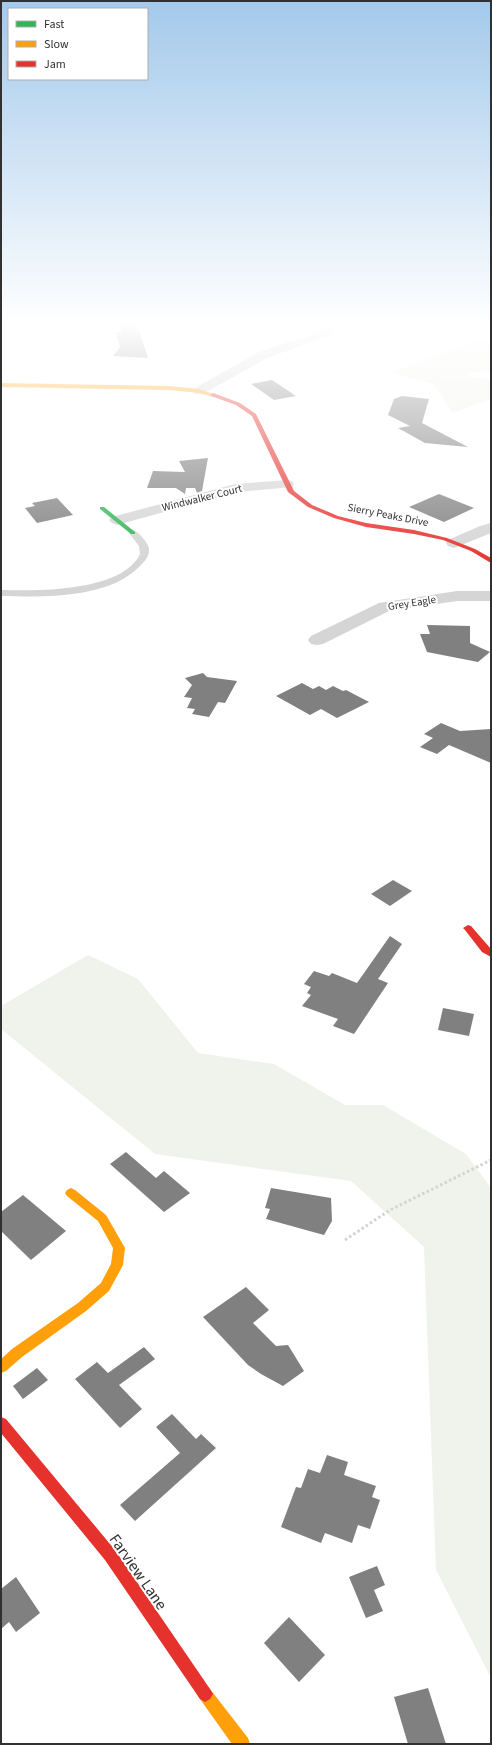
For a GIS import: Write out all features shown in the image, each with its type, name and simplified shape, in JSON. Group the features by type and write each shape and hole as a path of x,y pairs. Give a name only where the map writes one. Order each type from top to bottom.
{"street":[{"name":"Sierry Peaks Drive","path":"239,404 254,415 291,492 310,506 336,517 366,525 414,532 454,542 491,560"},
{"name":"Windwalker Court","path":"117,520 235,488 287,484"},
{"path":"102,508 133,532"},
{"path":"454,542 491,528"},
{"name":"Grey Eagle","path":"317,640 385,607 456,596 491,596"},
{"path":"468,928 485,950 491,954"},
{"path":"1,1367 17,1353 82,1307 105,1287 117,1265 119,1248 102,1218 71,1193"},
{"name":"Farview Lane","path":"1,1423 110,1555 185,1666 242,1744"}],"lane":[{"path":"1,593 37,593 76,590 95,587 116,579 139,563 145,554 145,547 133,532"}],"path":[{"path":"344,1240 390,1210 491,1160"}],"shaded area":[{"path":"447,404 476,404 453,413"},
{"path":"88,955 138,979 198,1053 274,1064 345,1105 383,1105 466,1154 491,1188 491,1678 436,1570 424,1247 351,1181 155,1154 1,1029 1,1006"}],"building":[{"path":"392,404 427,404 422,423 468,447 425,443 398,428 410,426 388,415"},
{"path":"208,458 202,491 197,493 195,488 186,488 185,494 176,488 147,488 153,471 185,472 179,461"},
{"path":"439,494 474,508 444,522 409,507"},
{"path":"57,498 73,515 37,523 25,508 35,506 32,503"},
{"path":"427,625 470,626 470,643 490,652 478,662 427,652 420,634 430,634"},
{"path":"203,673 207,677 237,681 225,703 218,702 209,717 192,714 195,709 187,708 192,698 184,697 192,685 185,678"},
{"path":"302,683 313,689 319,686 326,690 333,686 343,691 346,690 369,702 337,718 321,709 310,715 276,696"},
{"path":"441,723 460,731 491,729 491,763 449,745 437,754 420,747 433,738 424,734"},
{"path":"393,880 412,891 390,906 371,894"},
{"path":"390,936 402,944 378,979 388,983 354,1034 333,1026 338,1019 302,1006 311,995 307,993 311,987 304,984 314,971 329,976 332,973 357,983"},
{"path":"443,1008 474,1014 469,1036 438,1030"},
{"path":"126,1152 156,1178 164,1171 190,1193 164,1212 110,1164"},
{"path":"271,1188 331,1198 332,1221 324,1235 266,1219 270,1209 265,1208"},
{"path":"23,1195 66,1231 31,1260 1,1231 1,1212"},
{"path":"246,1287 269,1310 253,1323 276,1346 288,1345 304,1371 283,1386 248,1365 203,1317"},
{"path":"144,1347 155,1359 119,1385 142,1409 120,1428 75,1379 97,1362 108,1373"},
{"path":"37,1368 48,1380 23,1399 13,1386"},
{"path":"172,1414 196,1439 201,1434 216,1448 135,1521 120,1505 180,1453 156,1427"},
{"path":"327,1455 348,1462 344,1475 376,1486 372,1497 380,1500 370,1529 358,1525 352,1543 325,1533 321,1543 281,1527 296,1487 301,1488 308,1469 320,1473"},
{"path":"377,1566 385,1585 374,1590 383,1611 366,1618 349,1577"},
{"path":"16,1577 40,1613 16,1632 9,1622 1,1629 1,1589"},
{"path":"289,1617 325,1655 299,1682 264,1643"},
{"path":"428,1688 446,1744 408,1744 394,1697"}],"traffic: fast":[{"path":"102,508 133,533"}],"traffic: slow":[{"path":"1,1367 17,1353 82,1307 105,1287 117,1265 119,1248 102,1218 71,1193"},
{"path":"205,1694 242,1744"}],"traffic: jam":[{"path":"239,404 254,415 291,492 310,506 336,517 366,525 414,532 445,539 473,550 491,561"},
{"path":"468,928 485,950 491,954"},
{"path":"1,1423 110,1555 205,1694"}]}
